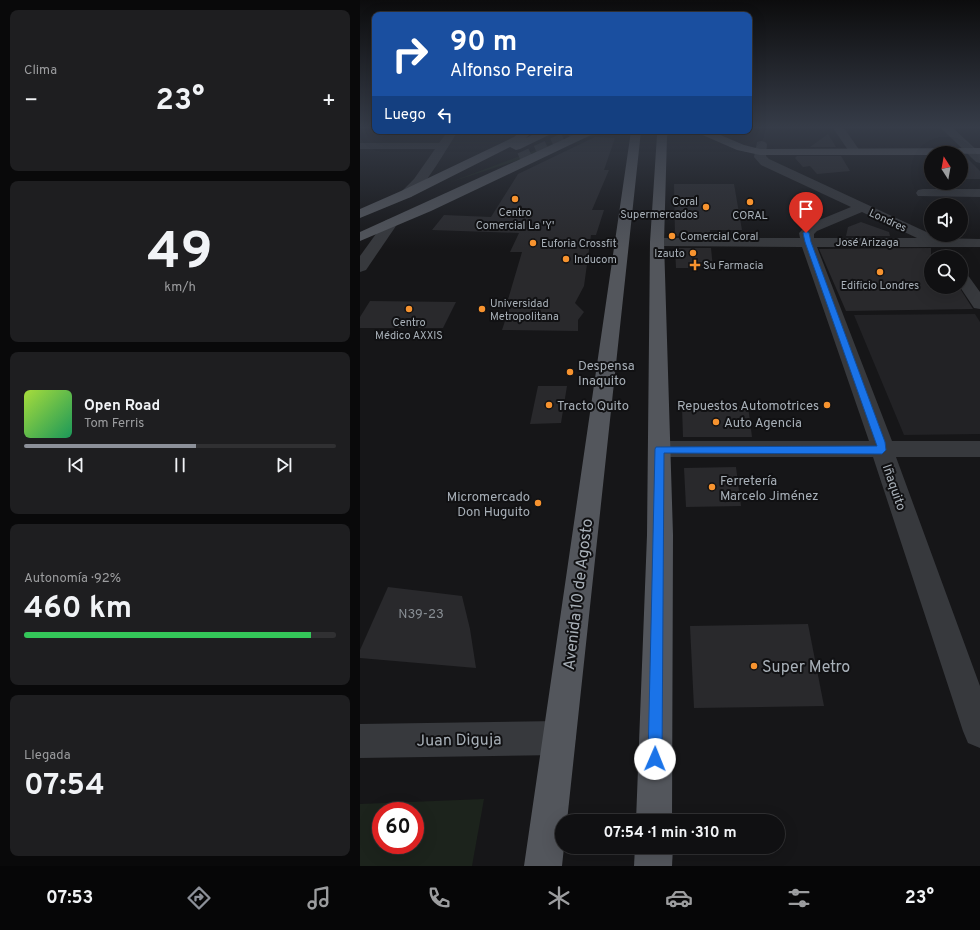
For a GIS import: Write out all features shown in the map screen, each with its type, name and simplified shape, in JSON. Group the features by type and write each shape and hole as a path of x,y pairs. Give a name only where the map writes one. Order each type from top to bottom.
{"main road":[{"path":"360,214 406,194 458,168"},
{"path":"438,178 465,168"},
{"path":"360,237 511,168"},
{"name":"Avenida 10 de Agosto","path":"543,866 611,323 626,168"},
{"path":"648,168 645,244 646,302 659,327"},
{"path":"654,814 660,449 658,242 661,168"},
{"path":"391,223 420,204 487,175"},
{"path":"654,854 654,866"}],"street":[{"path":"406,194 418,182 427,168"},
{"name":"Londres","path":"778,168 924,237"},
{"path":"923,193 980,193"},
{"path":"808,242 806,233 812,228 861,208"},
{"path":"360,267 391,223"},
{"name":"José Arizaga","path":"658,242 924,242"},
{"name":"Iñaquito","path":"808,242 881,442 882,450 980,731"},
{"path":"936,242 942,250"},
{"name":"José Arizaga","path":"936,242 980,243"},
{"path":"968,287 980,304"},
{"path":"660,449 980,449"},
{"name":"Juan Diguja","path":"360,741 559,738"}],"shaded area":[{"path":"487,168 493,168 448,183"},
{"path":"975,314 980,322 980,434 904,435 854,315"},
{"path":"484,799 472,866 360,866 360,804 372,804 372,854 424,854 424,802 410,802"}],"building":[{"path":"530,168 605,168 604,170 609,170 592,210 604,210 596,235 591,235 584,286 575,303 584,312 578,320 578,331 502,330 511,303 507,303 522,252 510,252 519,233 432,230 444,215 491,217 518,174"},
{"path":"812,168 848,168 850,171 817,174"},
{"path":"968,168 977,168 980,171 980,179 968,179"},
{"name":"Coral Supermercados","path":"674,184 734,184 742,230 710,230 710,236 675,236"},
{"path":"861,222 889,232 890,236 846,236 848,227"},
{"path":"675,248 711,248 713,268 676,268"},
{"name":"Edificio Londres","path":"931,248 931,250 924,250 924,294 963,294 973,309 846,311 819,249"},
{"name":"Centro Médico AXXIS","path":"370,301 456,302 443,328 360,328 360,317"},
{"name":"Tracto Quito","path":"538,386 567,386 561,423 530,424"},
{"name":"Auto Agencia","path":"748,406 752,437 683,437 682,407"},
{"name":"Ferretería Marcelo Jiménez","path":"736,467 741,506 686,507 684,468"},
{"path":"388,587 462,596 470,629 476,668 360,658 360,650"},
{"name":"Super Metro","path":"808,624 824,706 694,708 690,626"}],"place":[{"name":"Centro Comercial La 'Y'","path":"515,199"},
{"name":"CORAL","path":"750,202"},
{"name":"Coral Supermercados","path":"706,207"},
{"name":"Comercial Coral","path":"672,236"},
{"name":"Euforia Crossfit","path":"533,243"},
{"name":"Izauto","path":"693,253"},
{"name":"Inducom","path":"566,259"},
{"name":"Su Farmacia","path":"695,265"},
{"name":"Edificio Londres","path":"880,272"},
{"name":"Centro Médico AXXIS","path":"409,309"},
{"name":"Universidad Metropolitana","path":"482,309"},
{"name":"Despensa Inaquito","path":"570,372"},
{"name":"Tracto Quito","path":"549,405"},
{"name":"Repuestos Automotrices","path":"827,405"},
{"name":"Auto Agencia","path":"716,422"},
{"name":"Ferretería Marcelo Jiménez","path":"712,487"},
{"name":"Micromercado Don Huguito","path":"538,503"},
{"name":"Super Metro","path":"754,666"}],"route":[{"path":"655,759 660,535 660,449 882,450 881,442 806,233"}]}
